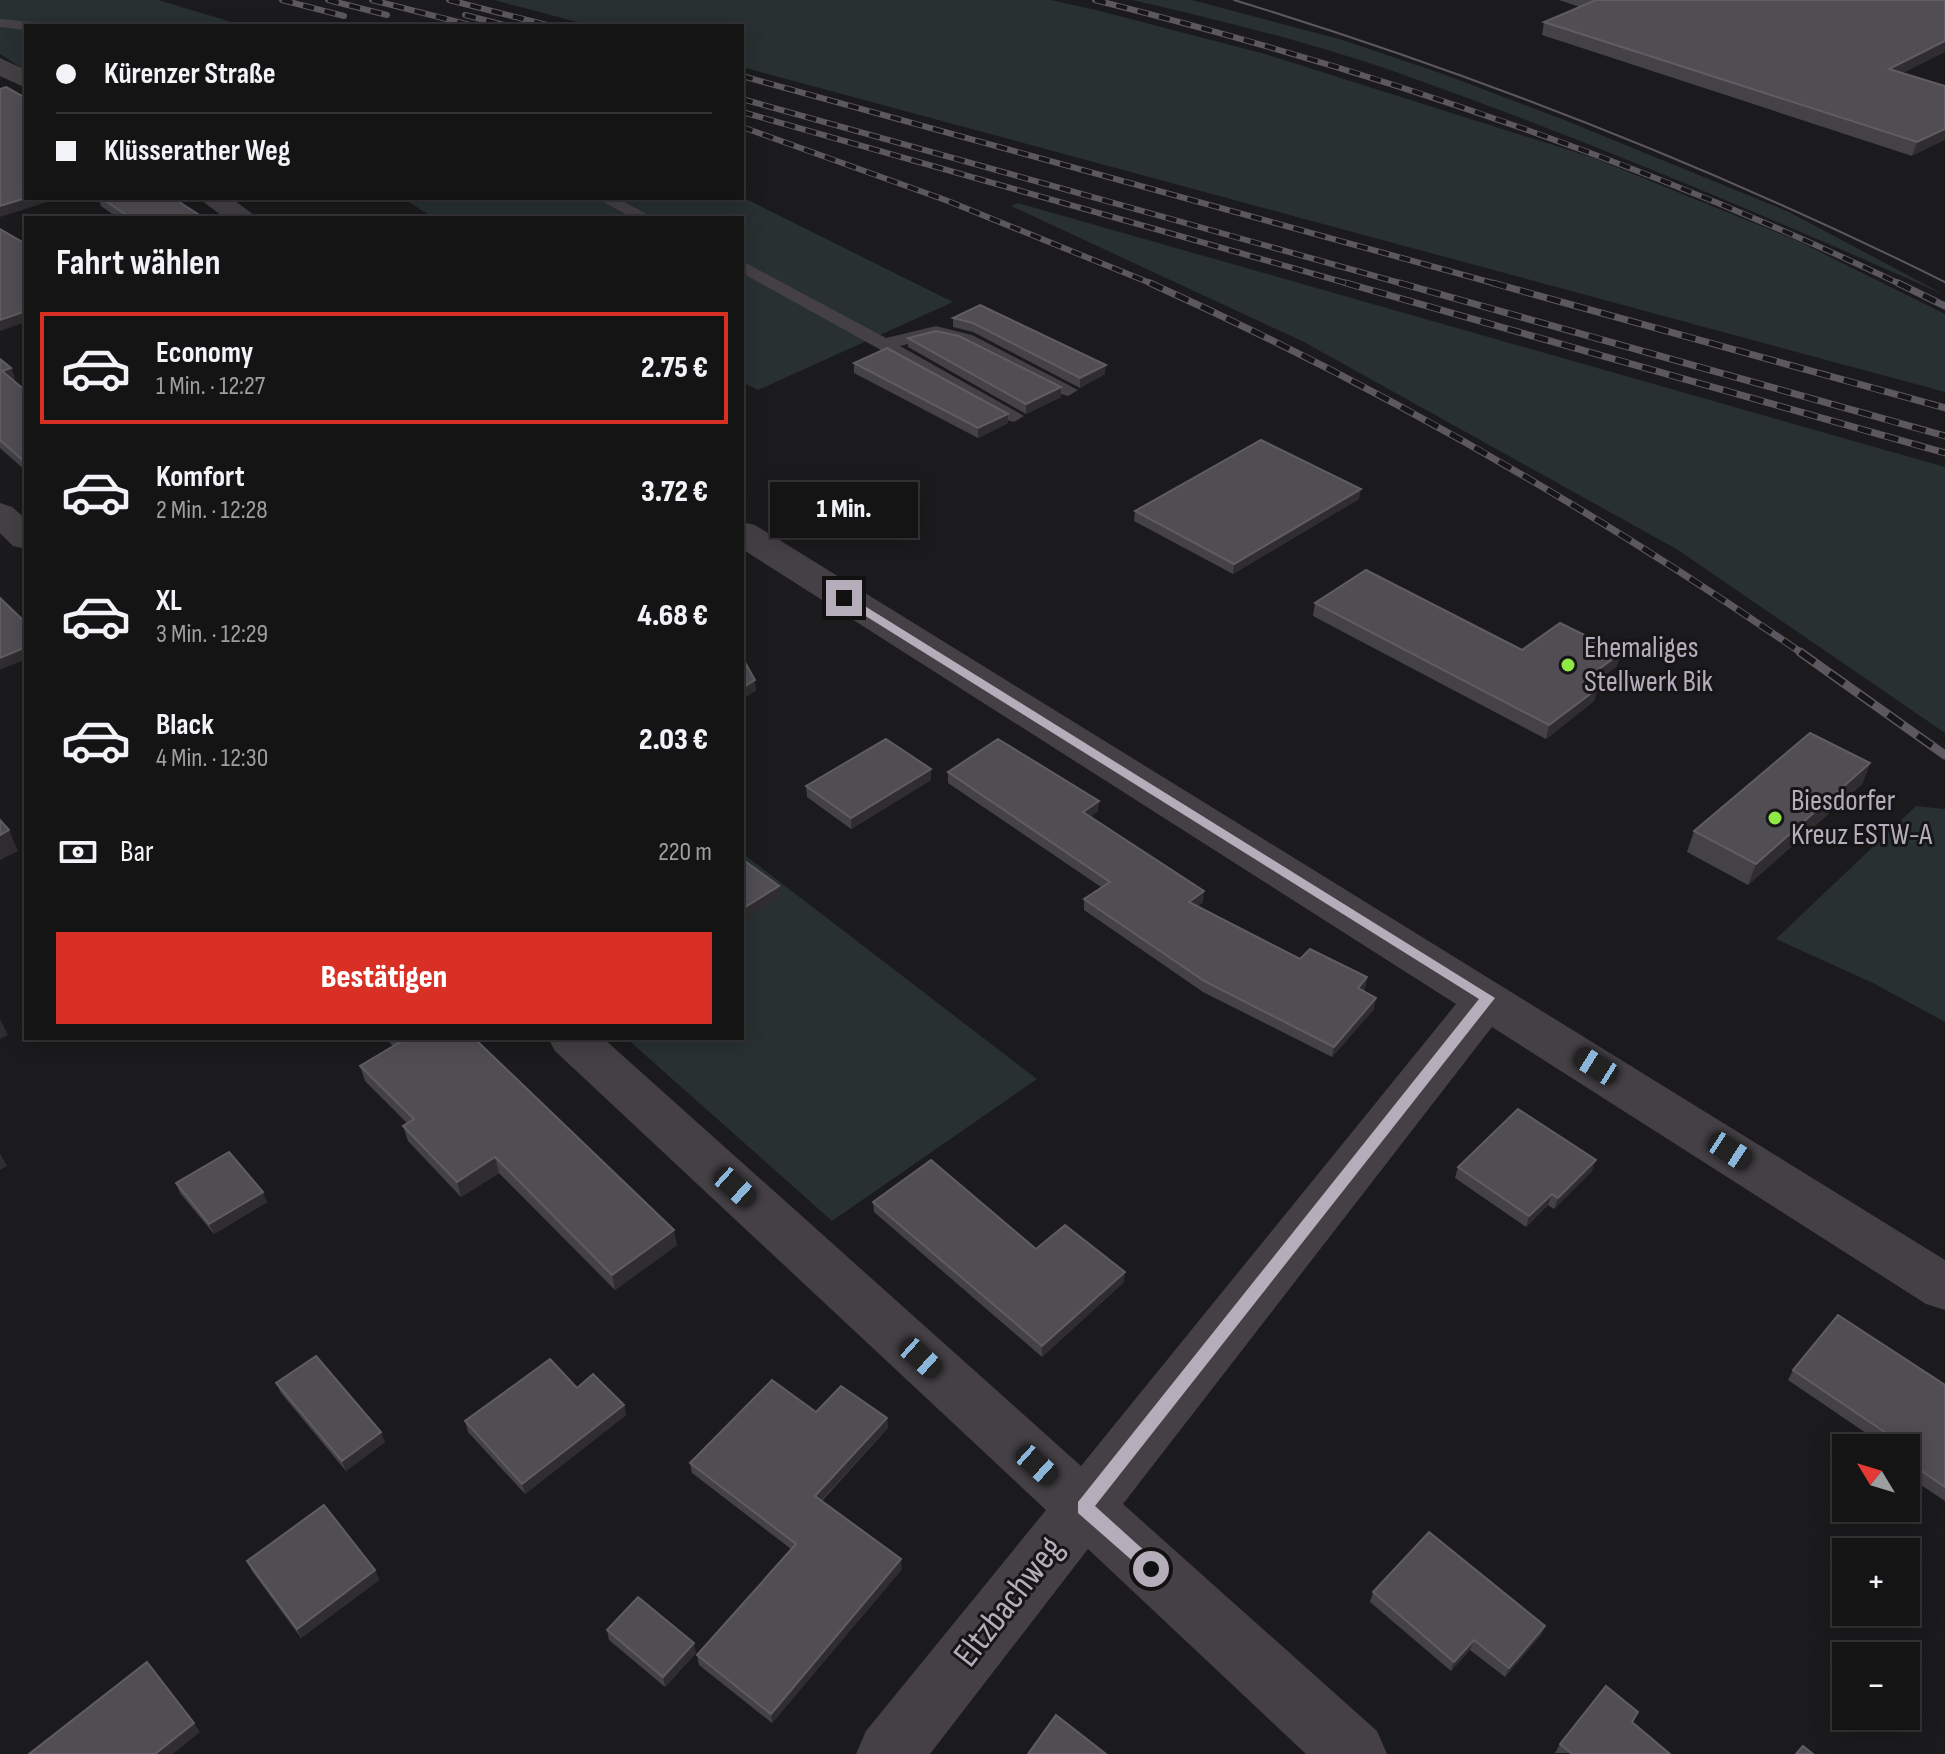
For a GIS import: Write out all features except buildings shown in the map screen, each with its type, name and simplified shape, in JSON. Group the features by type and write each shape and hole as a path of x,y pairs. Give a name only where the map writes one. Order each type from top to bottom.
{"street":[{"path":"0,65 24,80"},
{"path":"215,200 241,216"},
{"path":"0,514 24,536"},
{"path":"744,534 1084,750 1488,998 1945,1288"},
{"name":"Eltzbachweg","path":"889,1754 1488,998"},
{"path":"574,1040 1354,1754"}],"lane":[{"path":"0,23 24,25"},
{"path":"608,200 642,216"},
{"path":"744,267 1014,416"},
{"path":"881,345 936,331 966,339 1068,390"}],"shaded area":[{"path":"0,0 158,0 238,24 24,24 24,70 0,54"},
{"path":"494,0 1051,0 1265,54 1594,158 1800,242 1945,314 1945,392 744,68 744,24 584,24"},
{"path":"1132,0 1192,0 1343,40 1443,74 1789,212 1945,295 1683,183 1418,80 1348,56"},
{"path":"744,198 953,302 758,390 744,383 744,216 431,216 405,200"},
{"path":"1018,203 1945,467 1945,733 1678,550 1304,342 1011,206"},
{"path":"1916,806 1945,809 1945,1022 1873,983 1776,939"},
{"path":"744,855 1037,1079 832,1221 628,1040 744,1040"}],"tram line":[{"path":"1234,0 1416,60 1595,126 1771,200 1945,282"}],"railway":[{"path":"282,0 344,16"},
{"path":"328,0 387,15"},
{"path":"372,0 466,24"},
{"path":"449,0 543,24"},
{"path":"1095,0 1302,57 1506,122 1706,198 1902,285"},
{"path":"465,15 500,24"},
{"path":"744,77 1500,285"},
{"path":"744,100 1407,285"},
{"path":"744,113 1353,285"},
{"path":"744,128 948,201 1155,285"},
{"path":"1150,283 1320,364 1485,454 1646,550 1803,654"},
{"path":"1346,283 1945,453"},
{"path":"1400,283 1945,436"},
{"path":"1493,283 1945,408"},
{"path":"1898,283 1945,306"},
{"path":"1800,652 1945,755"}],"place":[{"name":"Ehemaliges Stellwerk Bik","path":"1568,665"},
{"name":"Biesdorfer Kreuz ESTW-A","path":"1775,818"}],"route":[{"path":"844,598 1097,758 1488,998 1084,1507 1151,1569"}]}
